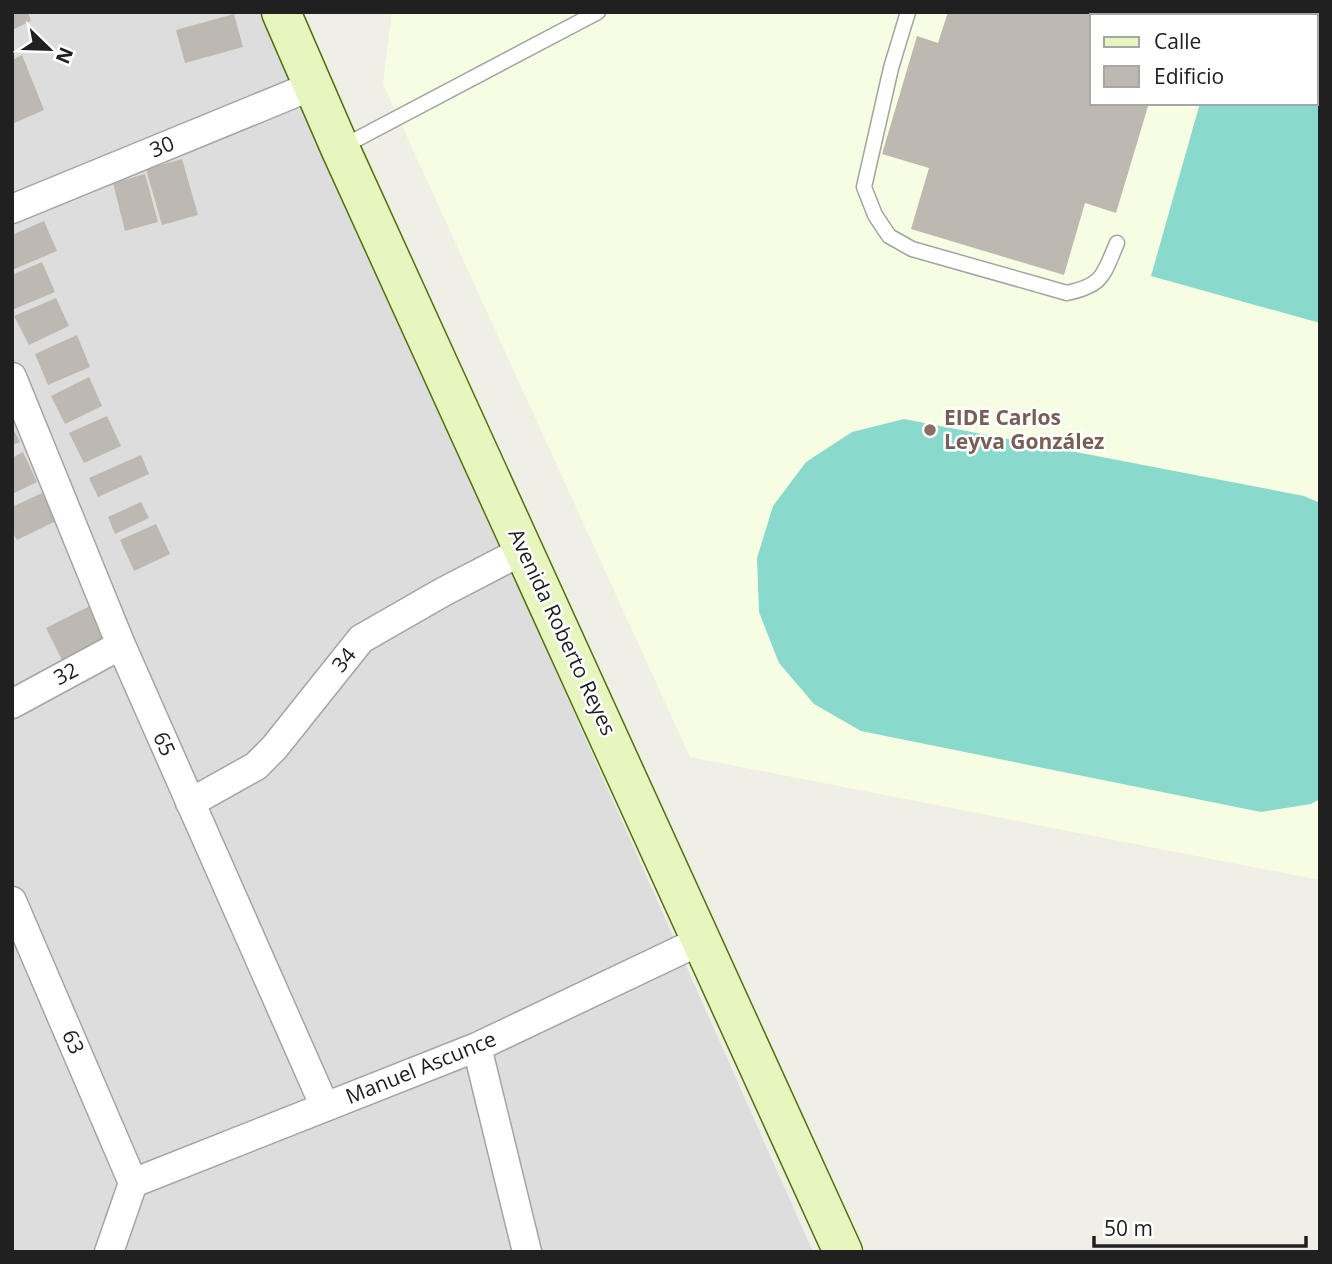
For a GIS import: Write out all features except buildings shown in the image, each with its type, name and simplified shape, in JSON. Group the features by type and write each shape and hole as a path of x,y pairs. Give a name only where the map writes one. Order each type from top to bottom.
{"main road":[{"name":"Avenida Roberto Reyes","path":"281,12 312,86 843,1252"}],"street":[{"name":"30","path":"12,209 312,86"},
{"name":"65","path":"12,377 121,645 325,1107"},
{"name":"34","path":"190,803 256,766 274,748 361,639 524,550"},
{"name":"32","path":"12,704 121,645"},
{"name":"63","path":"12,901 133,1183"},
{"name":"Manuel Ascunce","path":"133,1183 477,1047 702,940"},
{"path":"477,1047 527,1252"},
{"path":"109,1252 133,1183"}],"lane":[{"path":"341,148 598,12"},
{"path":"908,12 891,68 864,187 875,215 889,236 912,248 1068,293 1087,289 1102,278 1117,243"}],"shaded area":[{"path":"12,12 278,12 472,483 813,1252 12,1252"},
{"name":"EIDE Carlos Leyva González","path":"392,12 1320,12 1320,880 690,757 383,84"},
{"path":"1320,63 1320,323 1151,276 1199,105 1318,105"},
{"path":"904,419 1304,496 1320,503 1320,799 1311,804 1261,812 861,731 814,704 779,663 759,612 757,558 773,506 806,462 852,432"}],"place":[{"name":"EIDE Carlos Leyva González","path":"930,430"}]}
